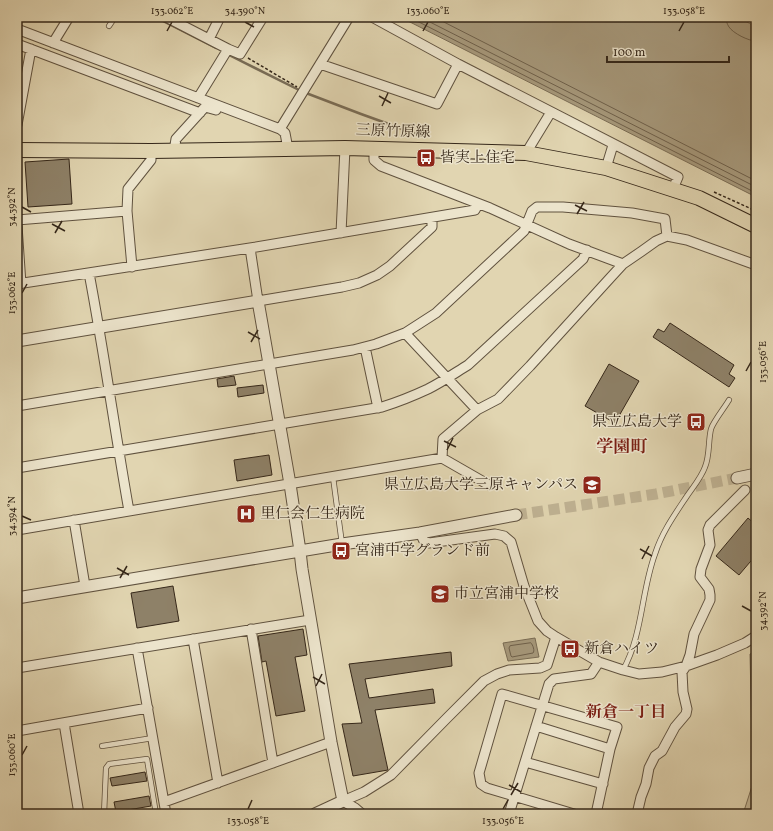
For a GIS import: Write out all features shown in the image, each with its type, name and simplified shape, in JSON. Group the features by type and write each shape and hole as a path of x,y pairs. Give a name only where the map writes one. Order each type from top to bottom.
{"main road":[{"name":"三原竹原線","path":"17,150 174,151 345,148 526,153 606,168 673,189 699,198 756,226"}],"street":[{"path":"53,43 69,17"},
{"path":"166,17 240,54 262,17"},
{"path":"209,39 220,17"},
{"path":"280,129 349,17"},
{"path":"372,17 458,64 678,177 673,189"},
{"path":"17,29 280,129 285,133 288,149"},
{"path":"17,44 203,110 227,114 229,110"},
{"path":"198,98 228,49"},
{"path":"17,125 20,92 31,50"},
{"path":"320,64 437,104 458,64"},
{"path":"174,151 176,139 203,110"},
{"path":"526,153 550,112"},
{"path":"606,168 613,144"},
{"path":"342,233 345,148"},
{"path":"374,149 374,160 381,166 527,224 569,244 623,264"},
{"path":"132,267 127,211 128,188 151,160 151,151"},
{"path":"17,226 19,284 432,218 475,210 478,204"},
{"path":"17,406 353,350 376,344 405,333 436,313 524,231 532,211 537,207 563,207 632,212 665,219 667,236"},
{"path":"17,220 127,211"},
{"path":"17,341 359,283 377,275 390,266 432,227 432,218"},
{"path":"442,458 443,439 477,410 498,399 623,264 656,241 667,236 687,240 756,265"},
{"path":"250,248 290,484 310,620 331,742 343,801"},
{"path":"17,468 378,408 406,399 429,389 468,364 583,259 587,250"},
{"path":"89,273 129,511"},
{"path":"405,333 477,410"},
{"path":"365,347 378,408"},
{"path":"17,530 442,458 489,485"},
{"path":"737,478 756,474"},
{"path":"637,814 640,797 646,784 649,768 654,756 662,751 675,726 686,714 687,709 683,692 682,672 690,655 694,634 710,600 708,589 700,577 701,569 710,545 708,530 710,525 745,490"},
{"path":"17,598 342,544 420,533 516,516"},
{"path":"74,520 85,586"},
{"path":"420,533 424,541 429,543 495,534 504,536 511,542 524,586 538,621 547,631 599,662 623,670 639,674 662,672 686,666 717,656 756,636"},
{"path":"17,668 310,620"},
{"path":"251,629 273,763"},
{"path":"315,814 364,792 392,775 484,681 496,674 509,670 540,668 547,665 556,637"},
{"path":"193,639 218,783"},
{"path":"137,648 166,814"},
{"path":"509,814 549,684 554,679 591,674 599,662"},
{"path":"574,814 487,788 481,784 479,773 502,694 617,727 610,749 596,814"},
{"path":"17,730 148,708"},
{"path":"64,723 79,814"},
{"path":"536,726 610,749"},
{"path":"164,802 331,742"},
{"path":"525,762 603,784"},
{"path":"343,801 356,808 362,814"}],"lane":[{"path":"109,26 115,17"},
{"path":"623,670 630,658 636,641 649,572 655,553 669,523 700,477 705,466 712,427 729,400"},
{"path":"333,477 342,544"},
{"path":"102,746 153,738"},
{"path":"104,814 106,768 109,764 147,759 156,814 150,814"}],"path":[{"path":"240,54 304,90"}],"shaded area":[{"path":"756,652 756,814 743,814 753,783 750,654"}],"water":[{"path":"400,17 738,17 756,27 756,197"},
{"path":"535,638 539,657 508,661 503,643"}],"building":[{"path":"69,159 72,204 28,207 25,162"},
{"path":"670,323 734,365 729,374 735,378 729,387 653,337 658,329 664,332"},
{"path":"609,364 639,381 615,423 585,406"},
{"path":"234,376 236,385 218,387 217,379"},
{"path":"263,385 264,393 238,397 237,388"},
{"path":"269,455 272,475 237,481 234,460"},
{"path":"748,518 756,525 756,555 739,575 716,556"},
{"path":"173,586 179,621 137,628 131,593"},
{"path":"303,629 307,655 295,657 305,711 276,716 266,661 262,662 258,636"},
{"path":"451,652 452,666 365,679 369,698 433,689 435,703 375,710 388,770 353,776 342,724 362,723 349,664"},
{"path":"145,772 147,781 112,786 110,778"},
{"path":"149,796 151,806 116,812 114,802"}],"waterway":[{"path":"155,17 216,48"},
{"path":"227,54 301,91"},
{"path":"306,93 422,136"}],"tunnel":[{"path":"516,515 656,494 737,478"}],"place":[{"name":"皆実上住宅","path":"426,158"},
{"name":"県立広島大学","path":"696,422"},
{"name":"県立広島大学三原キャンパス","path":"592,485"},
{"name":"里仁会仁生病院","path":"246,514"},
{"name":"宮浦中学グランド前","path":"341,551"},
{"name":"市立宮浦中学校","path":"440,594"},
{"name":"新倉ハイツ","path":"570,649"}],"district":[{"name":"学園町","path":"622,447"},
{"name":"新倉一丁目","path":"626,713"}]}
